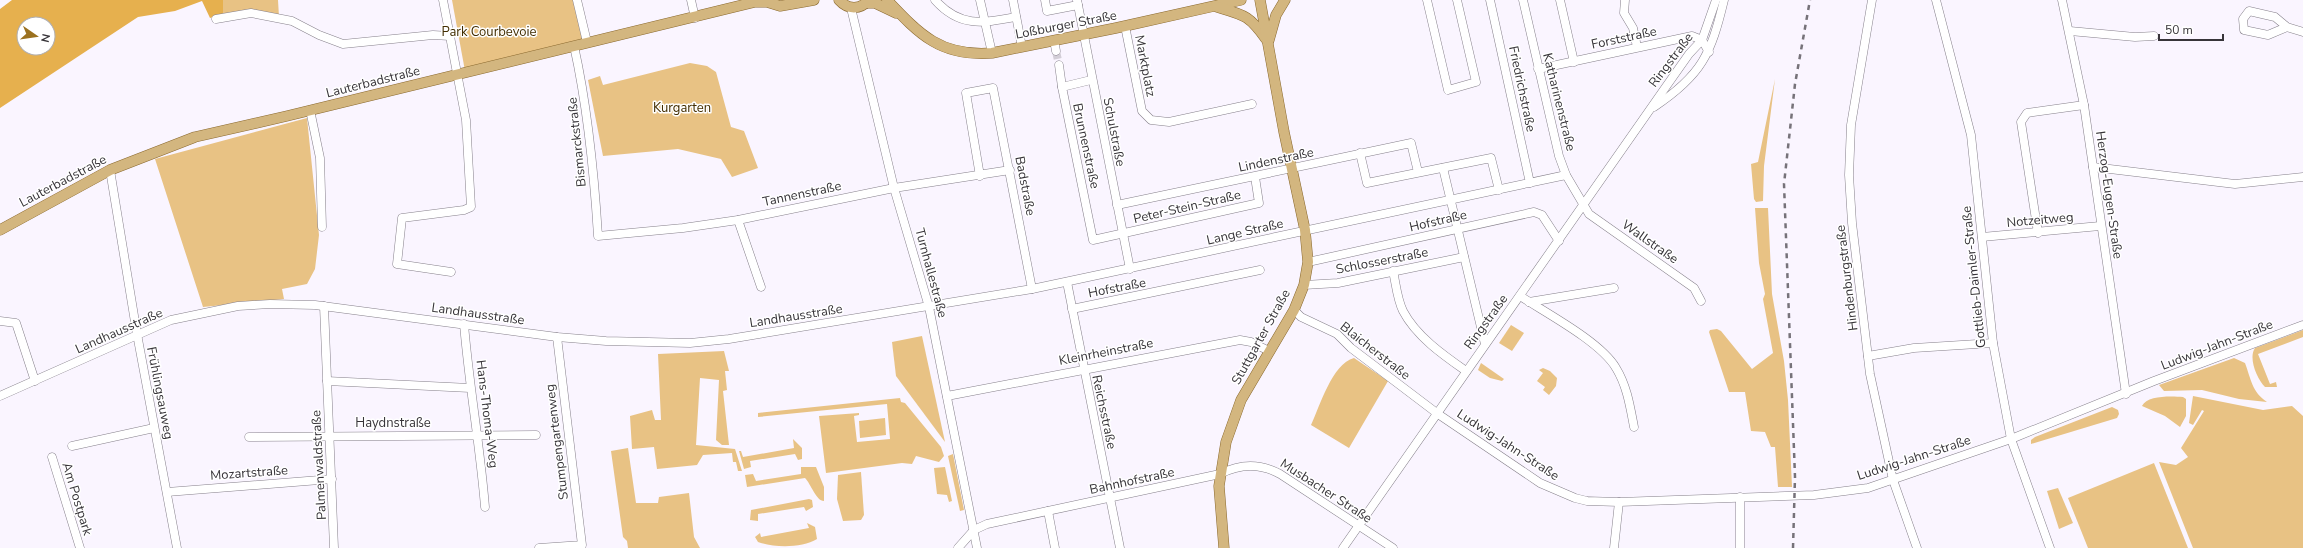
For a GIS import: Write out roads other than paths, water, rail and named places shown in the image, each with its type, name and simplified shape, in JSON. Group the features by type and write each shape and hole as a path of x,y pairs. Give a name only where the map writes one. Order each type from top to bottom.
{"main road":[{"name":"Lauterbadstraße","path":"0,230 110,170 195,136 310,110 587,42 695,18 755,1 771,1 780,6 814,0"},
{"path":"839,0 851,8 867,2"},
{"name":"Loßburger Straße","path":"887,0 917,31 943,46 968,54 1022,47 1241,0"},
{"name":"Stuttgarter Straße","path":"1224,548 1219,505 1220,474 1226,442 1241,400 1294,310 1304,285 1308,262 1305,230 1291,169 1269,42 1260,0"},
{"name":"Stuttgarter Straße","path":"1269,42 1276,15 1285,0"},
{"name":"Loßburger Straße","path":"867,2 875,3 904,18"},
{"name":"Stuttgarter Straße","path":"1215,6 1242,14 1254,22 1269,42"}],"street":[{"path":"443,0 466,120 471,207 464,210 402,218 397,264 451,272"},
{"path":"577,0 587,42"},
{"path":"691,0 695,18"},
{"path":"935,0 954,17 985,23 1016,17"},
{"path":"980,0 992,52"},
{"path":"1013,0 1022,47"},
{"path":"1045,0 1047,11 1077,3"},
{"path":"1426,0 1448,90 1476,82 1458,0"},
{"name":"Friedrichstraße","path":"1490,0 1530,183"},
{"name":"Katharinenstraße","path":"1523,0 1559,156 1566,175 1584,204"},
{"path":"1560,0 1574,62"},
{"path":"1625,0 1624,13 1633,28 1637,47"},
{"name":"Ringstraße","path":"1343,548 1438,414 1466,371 1559,241 1649,110 1689,54 1702,40 1716,0"},
{"name":"Ringstraße","path":"1649,110 1674,94 1697,71 1709,52 1724,0"},
{"name":"Hindenburgstraße","path":"1872,0 1850,125 1849,176 1852,223 1870,374 1893,480 1918,548"},
{"name":"Gottlieb-Daimler-Straße","path":"1936,0 1971,135 1993,343 2011,439 2050,548"},
{"name":"Herzog-Eugen-Straße","path":"2062,0 2070,31 2084,105 2100,226 2126,394"},
{"name":"Schulstraße","path":"1077,3 1091,80 1130,269"},
{"name":"Turnhallestraße","path":"851,8 894,188 929,307 977,548"},
{"path":"2287,27 2268,35 2244,30 2244,19 2249,11 2275,17 2287,27 2303,32"},
{"path":"216,19 251,13 292,21 319,35 343,44 433,35 450,36"},
{"name":"Marktplatz","path":"1125,26 1142,111 1151,120 1169,122 1252,104"},
{"path":"2070,31 2135,37 2154,36"},
{"name":"Forststraße","path":"1538,69 1692,36 1702,40"},
{"path":"1054,40 1056,51"},
{"path":"1702,40 1709,52"},
{"name":"Bismarckstraße","path":"574,46 585,93 593,156 598,236"},
{"path":"1059,65 1062,87"},
{"name":"Brunnenstraße","path":"1091,80 1062,87 1093,240"},
{"name":"Badstraße","path":"980,176 966,93 993,88 1032,289"},
{"path":"1663,91 1674,94"},
{"path":"2038,233 2022,122 2027,114 2084,105"},
{"path":"310,110 320,158 322,227"},
{"name":"Lindenstraße","path":"1117,205 1411,143 1418,172"},
{"path":"1360,153 1367,183 1491,158 1499,190"},
{"path":"2093,167 2235,184 2303,177"},
{"path":"1443,168 1485,344"},
{"name":"Frühlingsauweg","path":"110,170 137,334 177,548"},
{"name":"Tannenstraße","path":"598,236 683,228 738,220 894,188 980,176 1010,170"},
{"name":"Lange Straße","path":"929,307 1032,289 1130,269 1305,230 1566,175"},
{"name":"Peter-Stein-Straße","path":"1093,240 1259,203 1255,177"},
{"name":"Wallstraße","path":"1584,204 1589,214 1694,288 1701,301"},
{"name":"Hofstraße","path":"1308,262 1540,212 1559,241"},
{"path":"738,220 761,288"},
{"name":"Notzeitweg","path":"1982,237 2038,233 2100,226"},
{"name":"Schlosserstraße","path":"1304,285 1338,283 1464,257"},
{"name":"Hofstraße","path":"1072,309 1260,270"},
{"path":"1393,271 1402,309 1409,320 1436,348 1466,371"},
{"name":"Reichsstraße","path":"1067,282 1120,548"},
{"path":"1529,302 1614,288"},
{"path":"1520,296 1587,340 1614,364 1628,395 1634,426"},
{"name":"Landhausstraße","path":"0,396 171,320 238,306 270,304 324,306 557,337 633,342 690,343 735,338 929,307"},
{"name":"Palmenwaldstraße","path":"324,306 334,548"},
{"name":"Blaicherstraße","path":"1294,310 1302,317 1337,334 1352,348 1438,414"},
{"path":"0,321 16,323 35,381"},
{"name":"Hans-Thoma-Weg","path":"464,324 470,388 479,436 486,507"},
{"name":"Ludwig-Jahn-Straße","path":"1438,414 1540,483 1561,493 1587,501 1619,502 1842,493 1893,480 2011,439 2303,325"},
{"name":"Stumpengartenweg","path":"539,548 582,545 557,337"},
{"name":"Kleinrheinstraße","path":"947,396 1083,368 1240,340 1251,342 1269,351"},
{"path":"1868,356 1914,348 1993,343"},
{"path":"327,381 470,388"},
{"path":"72,446 154,428"},
{"name":"Haydnstraße","path":"249,437 330,435 536,435"},
{"name":"Am Postpark","path":"52,457 80,548"},
{"name":"Musbacher Straße","path":"1220,474 1232,468 1253,465 1271,470 1393,548"},
{"name":"Bahnhofstraße","path":"958,548 974,530 987,524 1048,510 1110,499 1220,474"},
{"name":"Mozartstraße","path":"167,492 332,479"},
{"path":"1740,497 1740,548"},
{"path":"1614,548 1619,502"},
{"path":"1048,510 1055,548"}],"tunnel":[{"path":"1056,51 1059,65"}],"railway":[{"path":"1793,548 1795,477 1784,184 1795,84 1810,0"}],"park label":[{"name":"Park Courbevoie","path":"489,32"},
{"name":"Kurgarten","path":"682,108"}]}
